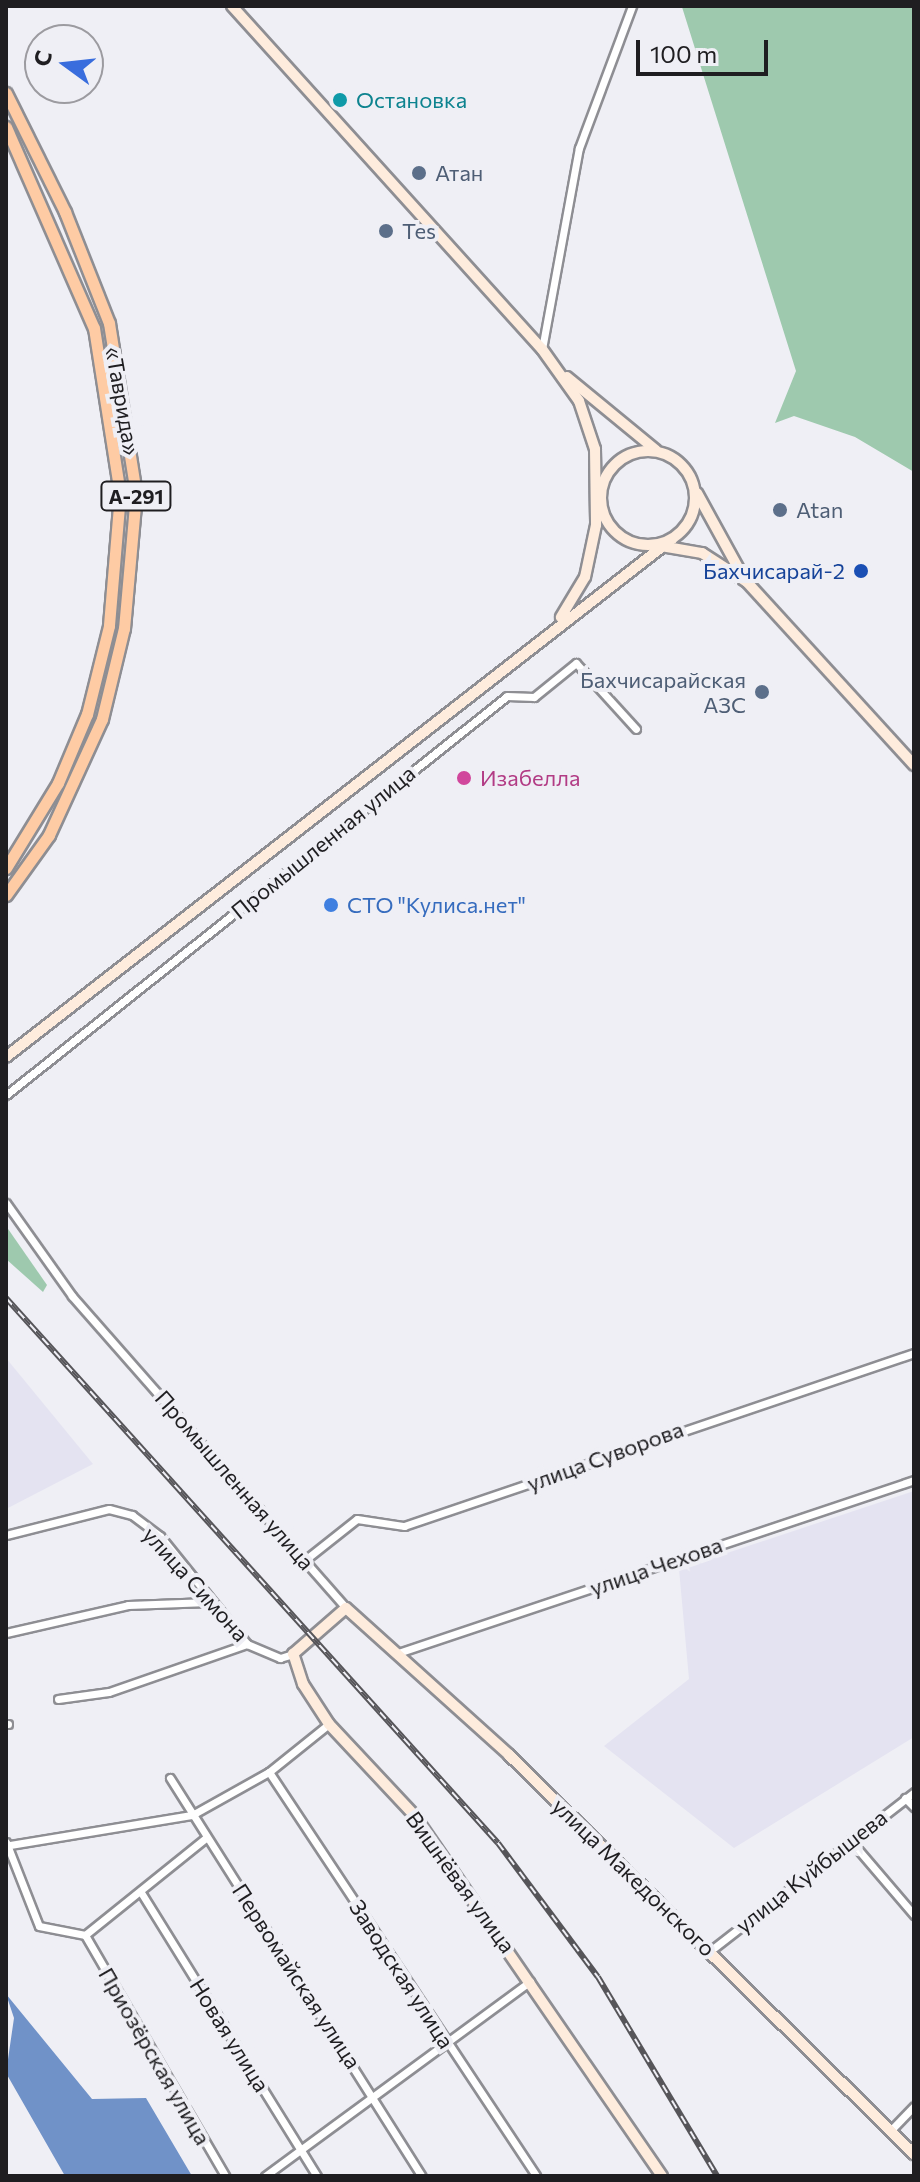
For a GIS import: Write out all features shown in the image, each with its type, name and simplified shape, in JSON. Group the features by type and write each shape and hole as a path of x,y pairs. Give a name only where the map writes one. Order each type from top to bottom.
{"highway":[{"name":"«Таврида»","path":"6,93 65,212 109,323 136,494 124,628 102,719 55,824 6,895"},
{"name":"«Таврида»","path":"6,127 94,328 120,494 109,626 87,714 52,794 6,868"}],"main road":[{"path":"232,6 556,366 622,429 687,470 747,582 914,765"},
{"path":"555,625 591,561 598,495 592,433 556,366"},
{"path":"598,495 625,457 661,453"},
{"path":"6,1057 555,625 664,544 692,515 697,491"},
{"path":"598,495 612,527 702,553 747,582"},
{"path":"293,1654 346,1608"},
{"name":"улица Македонского","path":"346,1608 398,1653 710,1951 914,2154"},
{"name":"Вишнёвая улица","path":"293,1654 329,1724 415,1816 531,1979 662,2176"}],"street":[{"path":"542,349 579,148 632,6"},
{"name":"Промышленная улица","path":"6,1095 507,696 534,697 576,663 636,729"},
{"name":"Промышленная улица","path":"6,1203 72,1296 346,1608"},
{"name":"улица Суворова","path":"305,1560 357,1519 404,1526 914,1353"},
{"name":"улица Чехова","path":"398,1653 914,1480"},
{"name":"улица Симона","path":"6,1535 109,1509 132,1515 160,1536 209,1602 247,1644 280,1658 293,1654"},
{"path":"6,1633 128,1605 209,1602"},
{"path":"58,1699 109,1692 247,1644"},
{"path":"207,1837 142,1894 85,1935 39,1926 8,1844 192,1815 269,1772 329,1724"},
{"name":"Заводская улица","path":"269,1772 536,2176"},
{"name":"Первомайская улица","path":"170,1778 422,2176"},
{"name":"улица Куйбышева","path":"710,1951 914,1792"},
{"path":"905,1798 914,1807"},
{"path":"850,1840 914,1915"},
{"name":"Новая улица","path":"142,1894 317,2176"},
{"name":"Приозёрская улица","path":"85,1935 225,2176"},
{"path":"265,2176 531,1979"},
{"path":"891,2130 914,2106"}],"shaded area":[{"path":"6,1358 93,1464 6,1509"},
{"path":"914,1491 914,1737 734,1848 604,1746 689,1679 679,1569"}],"green space":[{"path":"914,6 914,472 855,437 794,416 775,423 796,371 682,7"},
{"path":"6,1226 47,1285 43,1292 6,1259"}],"water":[{"path":"6,1994 92,2099 146,2098 192,2176 65,2176 6,2073 14,2018"}],"railway":[{"path":"6,1298 498,1843 598,1977 717,2176"}],"place":[{"name":"Остановка","path":"340,100"},
{"name":"Атан","path":"419,173"},
{"name":"Tes","path":"386,231"},
{"name":"Atan","path":"780,510"},
{"name":"Бахчисарай-2","path":"861,571"},
{"name":"Бахчисарайская АЗС","path":"762,692"},
{"name":"Изабелла","path":"464,778"},
{"name":"СТО \"Кулиса.нет\"","path":"331,905"}]}
